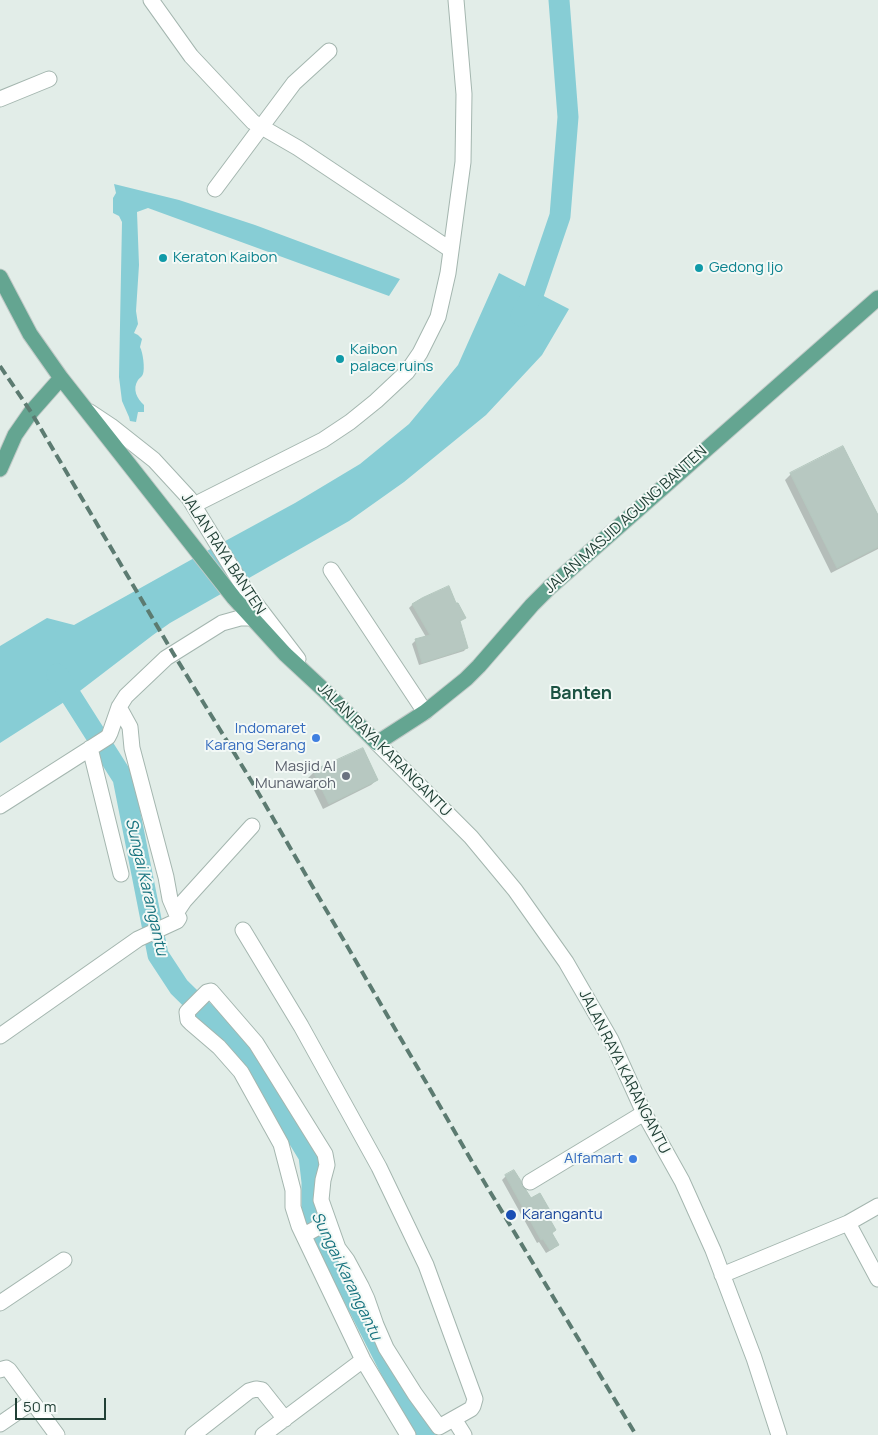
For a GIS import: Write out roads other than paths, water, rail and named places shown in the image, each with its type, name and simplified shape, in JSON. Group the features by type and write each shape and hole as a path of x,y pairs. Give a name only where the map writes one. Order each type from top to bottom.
{"main road":[{"name":"JALAN RAYA BANTEN","path":"0,277 30,334 61,378 186,538"},
{"name":"JALAN MASJID AGUNG BANTEN","path":"377,743 424,712 466,679 550,587 878,298"},
{"path":"0,469 15,435 30,412 61,378"},
{"name":"JALAN RAYA KARANGANTU","path":"186,538 240,594 251,618 285,654 377,743"}],"street":[{"path":"151,0 191,56 248,118 313,158 451,250"},
{"path":"194,506 323,440 376,401 407,372 420,352 438,317 448,273 463,162 464,94 456,0"},
{"path":"215,189 294,83 329,51"},
{"path":"0,99 49,79"},
{"name":"JALAN RAYA BANTEN","path":"85,409 111,426 154,460 182,490 212,536 240,594 327,693"},
{"path":"331,570 424,712"},
{"path":"0,806 108,737 119,707 126,696 166,658 222,623 240,618 251,618"},
{"path":"119,707 130,728 132,748 166,877 172,919"},
{"name":"JALAN RAYA KARANGANTU","path":"377,743 471,837 515,890 566,962 611,1040 644,1114 682,1181 702,1225 754,1358 779,1435"},
{"path":"91,747 122,874"},
{"path":"0,1036 138,939 172,919 184,901 252,826"},
{"path":"243,930 301,1026 379,1167 426,1265 474,1399 471,1409 439,1428 415,1394 380,1337 361,1286 338,1248 326,1223 321,1200 327,1165 323,1149 256,1043 213,993 209,991 187,1012 188,1020 220,1047 241,1072 281,1144 293,1190 292,1199 295,1216 306,1234 363,1360 408,1435"},
{"path":"530,1182 644,1114"},
{"path":"722,1275 848,1223 878,1206"},
{"path":"306,1234 326,1223"},
{"path":"848,1223 878,1279"},
{"path":"0,1303 64,1260"},
{"path":"263,1435 363,1360"},
{"path":"1,1368 9,1370 57,1435"},
{"path":"193,1435 249,1391 256,1389 262,1390 285,1419"},
{"path":"3,1428 32,1402"},
{"path":"454,1419 464,1435"}],"water":[{"path":"114,184 179,200 255,225 400,279 389,296 148,208 137,212 139,265 136,311 138,324 134,333 142,339 140,347 143,356 144,372 136,383 135,390 137,397 144,405 144,412 138,412 136,422 130,421 122,401 119,377 122,222 119,216 113,213 113,198 116,193"},
{"path":"499,273 569,309 542,355 486,415 404,482 349,521 170,623 72,697 0,743 0,646 47,618 74,625 295,503 360,464 409,424 458,365"}],"waterway":[{"path":"521,316 534,292 560,216 568,117 559,0"},
{"name":"Sungai Karangantu","path":"57,674 123,778 158,955 179,987 247,1054 309,1156 312,1182 312,1215 415,1418 427,1435"}],"railway":[{"path":"0,366 31,412 173,653 252,782 474,1165 636,1435"}],"place":[{"name":"Keraton Kaibon","path":"163,258"},
{"name":"Gedong Ijo","path":"699,268"},
{"name":"Kaibon palace ruins","path":"340,359"},
{"name":"Indomaret Karang Serang","path":"316,738"},
{"name":"Masjid Al Munawaroh","path":"346,776"},
{"name":"Alfamart","path":"633,1159"},
{"name":"Karangantu","path":"511,1215"}],"district":[{"name":"Banten","path":"581,694"}]}
